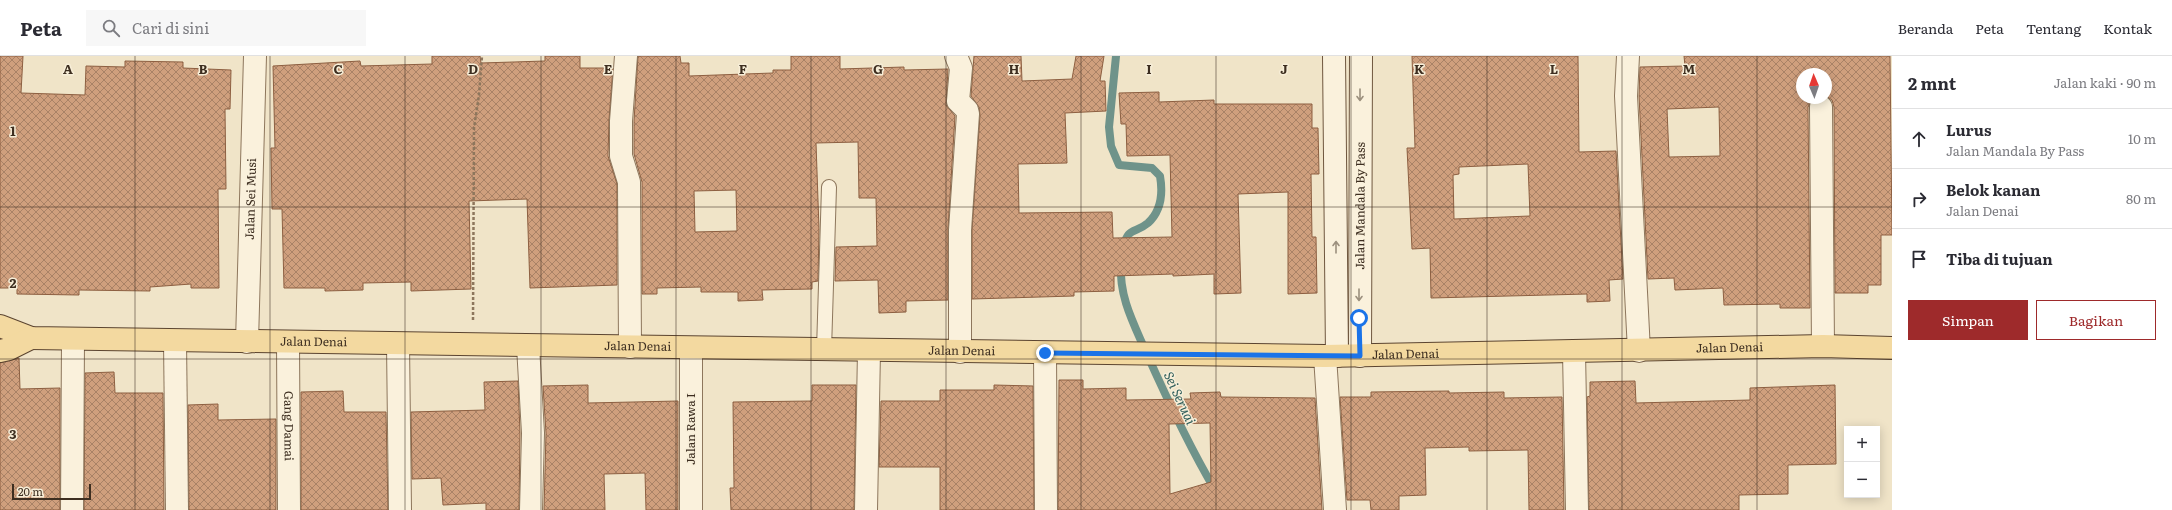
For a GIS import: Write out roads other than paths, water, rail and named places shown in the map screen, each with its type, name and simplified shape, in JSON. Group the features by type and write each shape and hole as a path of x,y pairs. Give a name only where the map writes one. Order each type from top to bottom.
{"main road":[{"name":"Jalan Denai","path":"0,326 31,338 1122,354 1360,356 1823,346 1892,348"},
{"name":"Jalan Denai","path":"0,351 9,350 31,338"}],"street":[{"name":"Jalan Sei Musi","path":"247,342 255,56"},
{"path":"626,56 621,121 621,149 622,165 629,182 630,347"},
{"path":"956,56 961,68 958,101 967,110 968,114 960,230 960,352"},
{"name":"Jalan Mandala By Pass","path":"1334,56 1331,356 1335,510"},
{"name":"Jalan Mandala By Pass","path":"1360,356 1361,56"},
{"path":"1628,56 1626,96 1639,350"},
{"path":"1821,107 1823,346"},
{"path":"72,510 73,339"},
{"path":"175,341 177,510"},
{"name":"Gang Damai","path":"288,342 289,510"},
{"path":"398,344 400,510"},
{"path":"528,346 533,433 531,510"},
{"name":"Jalan Rawa I","path":"691,348 691,510"},
{"path":"866,510 869,351"},
{"path":"1574,352 1577,510"},
{"path":"1045,353 1046,510"}],"lane":[{"path":"824,350 829,187"}],"waterway":[{"name":"Sei Seruai","path":"1116,56 1109,127 1111,146 1119,165 1152,168 1160,176 1161,189 1159,207 1153,218 1148,223 1132,231 1127,236 1123,248"},
{"name":"Sei Seruai","path":"1121,265 1122,288 1132,321 1179,422 1215,490"}]}
